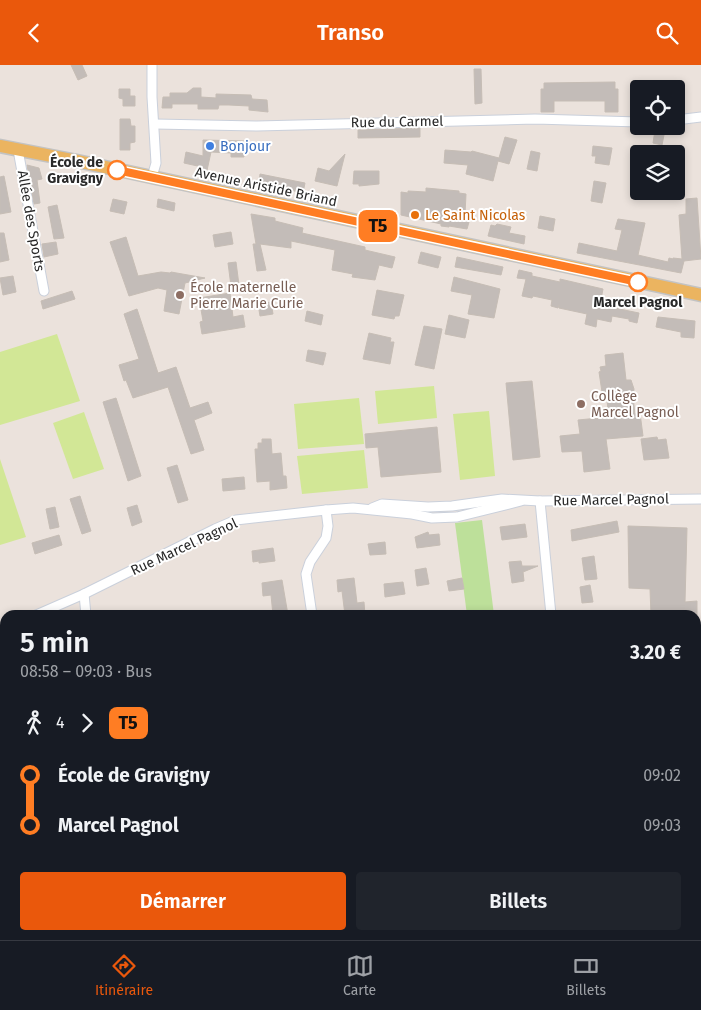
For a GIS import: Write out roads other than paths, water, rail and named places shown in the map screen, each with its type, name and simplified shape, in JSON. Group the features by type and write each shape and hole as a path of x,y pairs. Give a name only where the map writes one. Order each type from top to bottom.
{"main road":[{"name":"Avenue Aristide Briand","path":"0,146 701,295"}],"street":[{"path":"152,65 156,163 152,177"},
{"path":"685,119 701,117"},
{"name":"Rue du Carmel","path":"155,124 257,125 535,119 630,122"},
{"name":"Allée des Sports","path":"18,150 44,291"},
{"name":"Rue Marcel Pagnol","path":"47,610 236,520 326,510 369,509 382,504 428,507 452,506 502,499 540,501 701,499"},
{"path":"540,501 551,610"},
{"path":"311,610 306,574 310,562 326,538 328,526 326,510"},
{"path":"84,594 86,610"}],"place":[{"name":"Bonjour","path":"210,146"},
{"name":"École de Gravigny","path":"117,170"},
{"name":"Le Saint Nicolas","path":"415,215"},
{"name":"Marcel Pagnol","path":"638,282"},
{"name":"École maternelle Pierre Marie Curie","path":"180,295"},
{"name":"Collège Marcel Pagnol","path":"581,404"}]}
